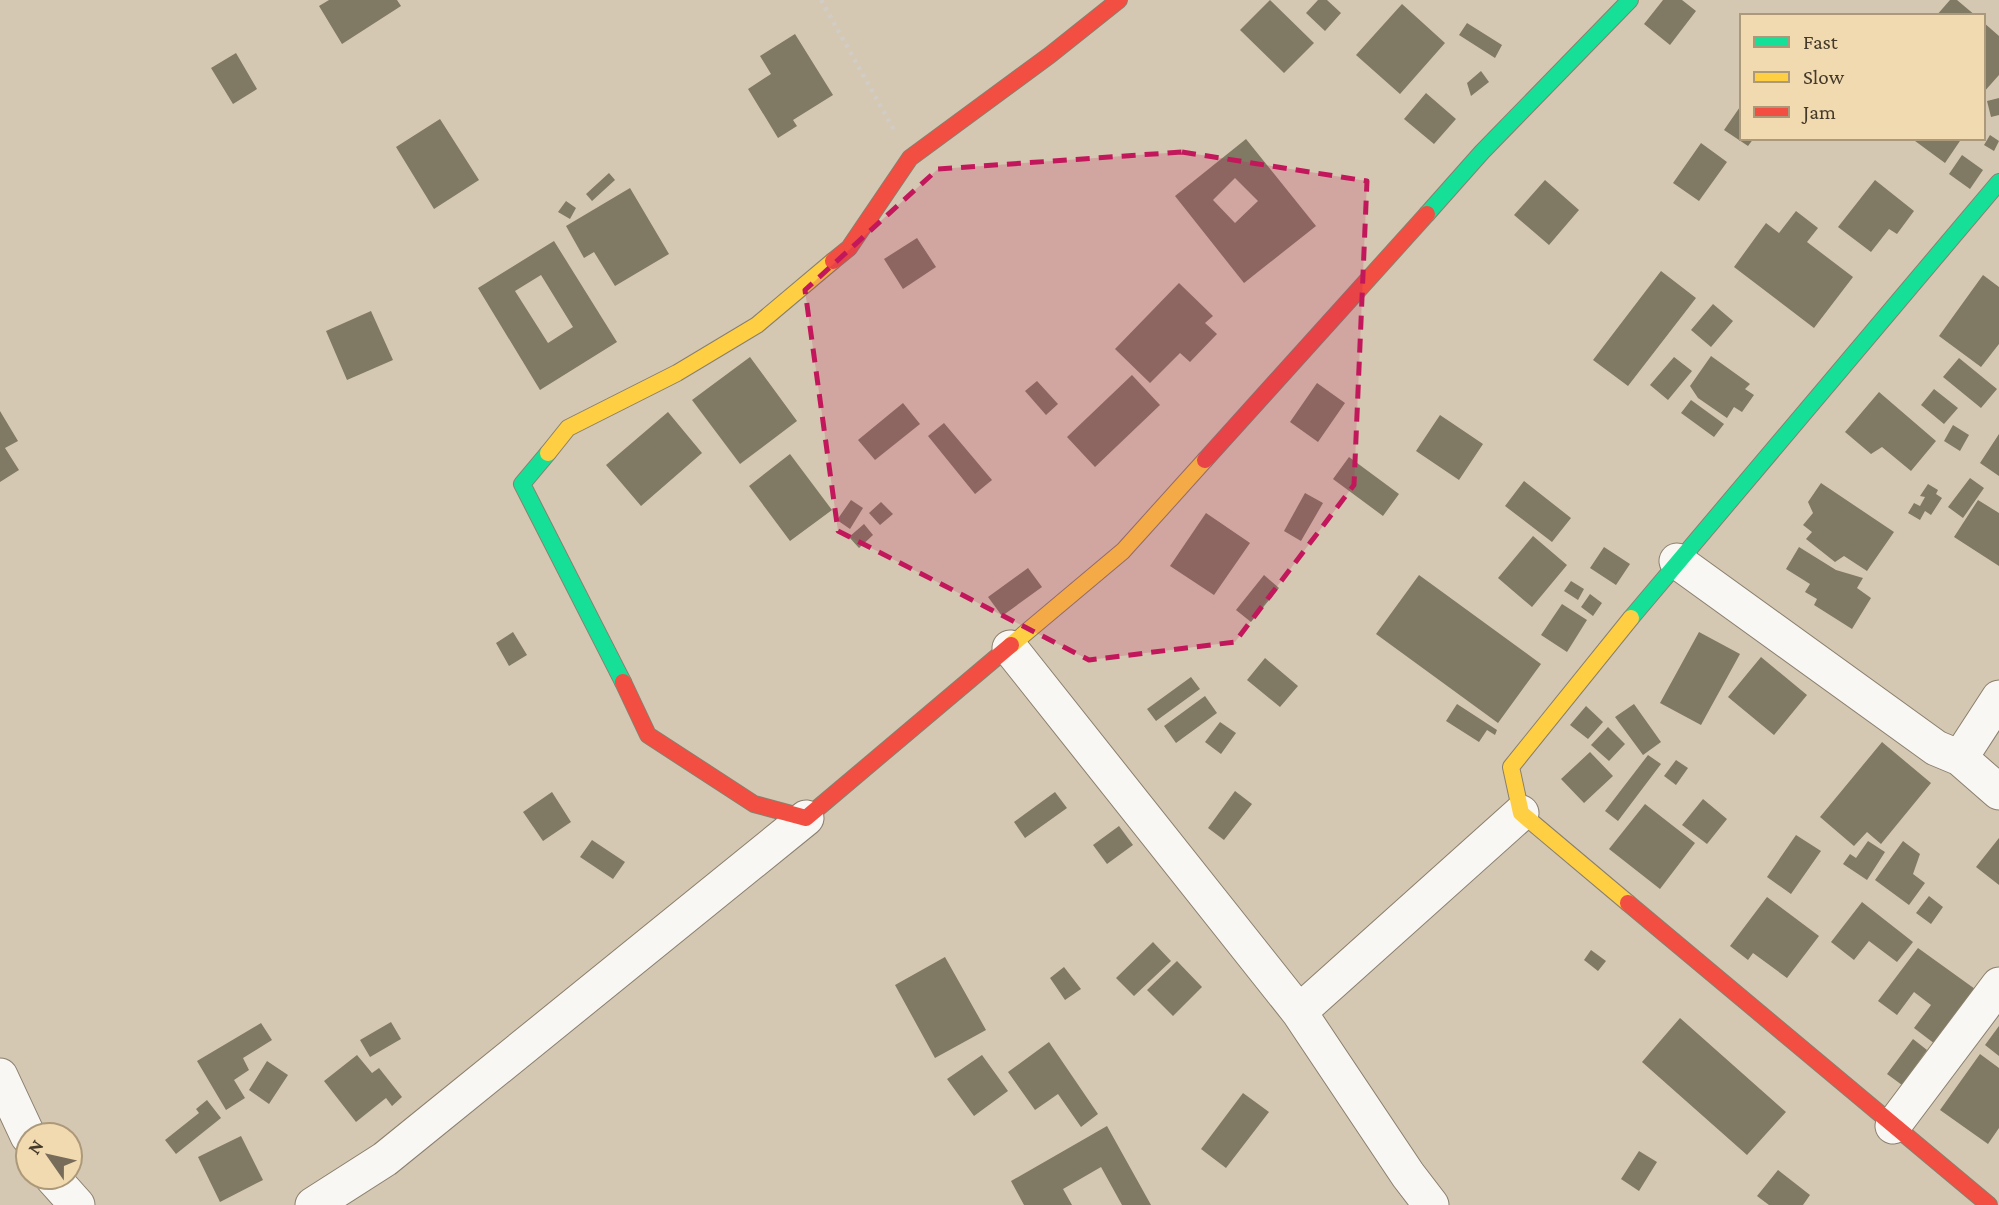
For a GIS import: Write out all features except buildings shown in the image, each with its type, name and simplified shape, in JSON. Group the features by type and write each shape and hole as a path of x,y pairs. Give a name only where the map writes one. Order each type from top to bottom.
{"street":[{"path":"806,818 754,804 648,735 522,484 568,428 677,373 757,325 849,248 910,158 1050,55 1119,0"},
{"path":"313,1205 385,1159 806,818 1123,551 1482,152 1630,0"},
{"path":"1989,1205 1521,813 1511,767 1677,561 1999,182"},
{"path":"1677,561 1936,748 1960,758 1999,792"},
{"path":"1010,648 1299,1012 1431,1205"},
{"path":"1960,758 1999,698"},
{"path":"1299,1012 1521,813"},
{"path":"1893,1126 1999,985"},
{"path":"0,1076 21,1121"},
{"path":"64,1191 77,1205"}],"path":[{"path":"821,0 910,158"}],"highlighted area":[{"path":"1182,152 1367,181 1354,485 1235,642 1089,660 838,531 805,290 938,169"}],"traffic: fast":[{"path":"1427,214 1482,152 1630,0"},
{"path":"1631,618 1999,182"},
{"path":"548,453 522,484 623,682"}],"traffic: slow":[{"path":"548,453 568,428 677,373 757,325 833,261"},
{"path":"1011,645 1123,551 1205,460"},
{"path":"1628,903 1521,813 1511,767 1631,618"}],"traffic: jam":[{"path":"833,261 849,248 910,158 1050,55 1119,0"},
{"path":"1205,460 1427,214"},
{"path":"623,682 648,735 754,804 806,818 1011,645"},
{"path":"1628,903 1989,1205"}]}
